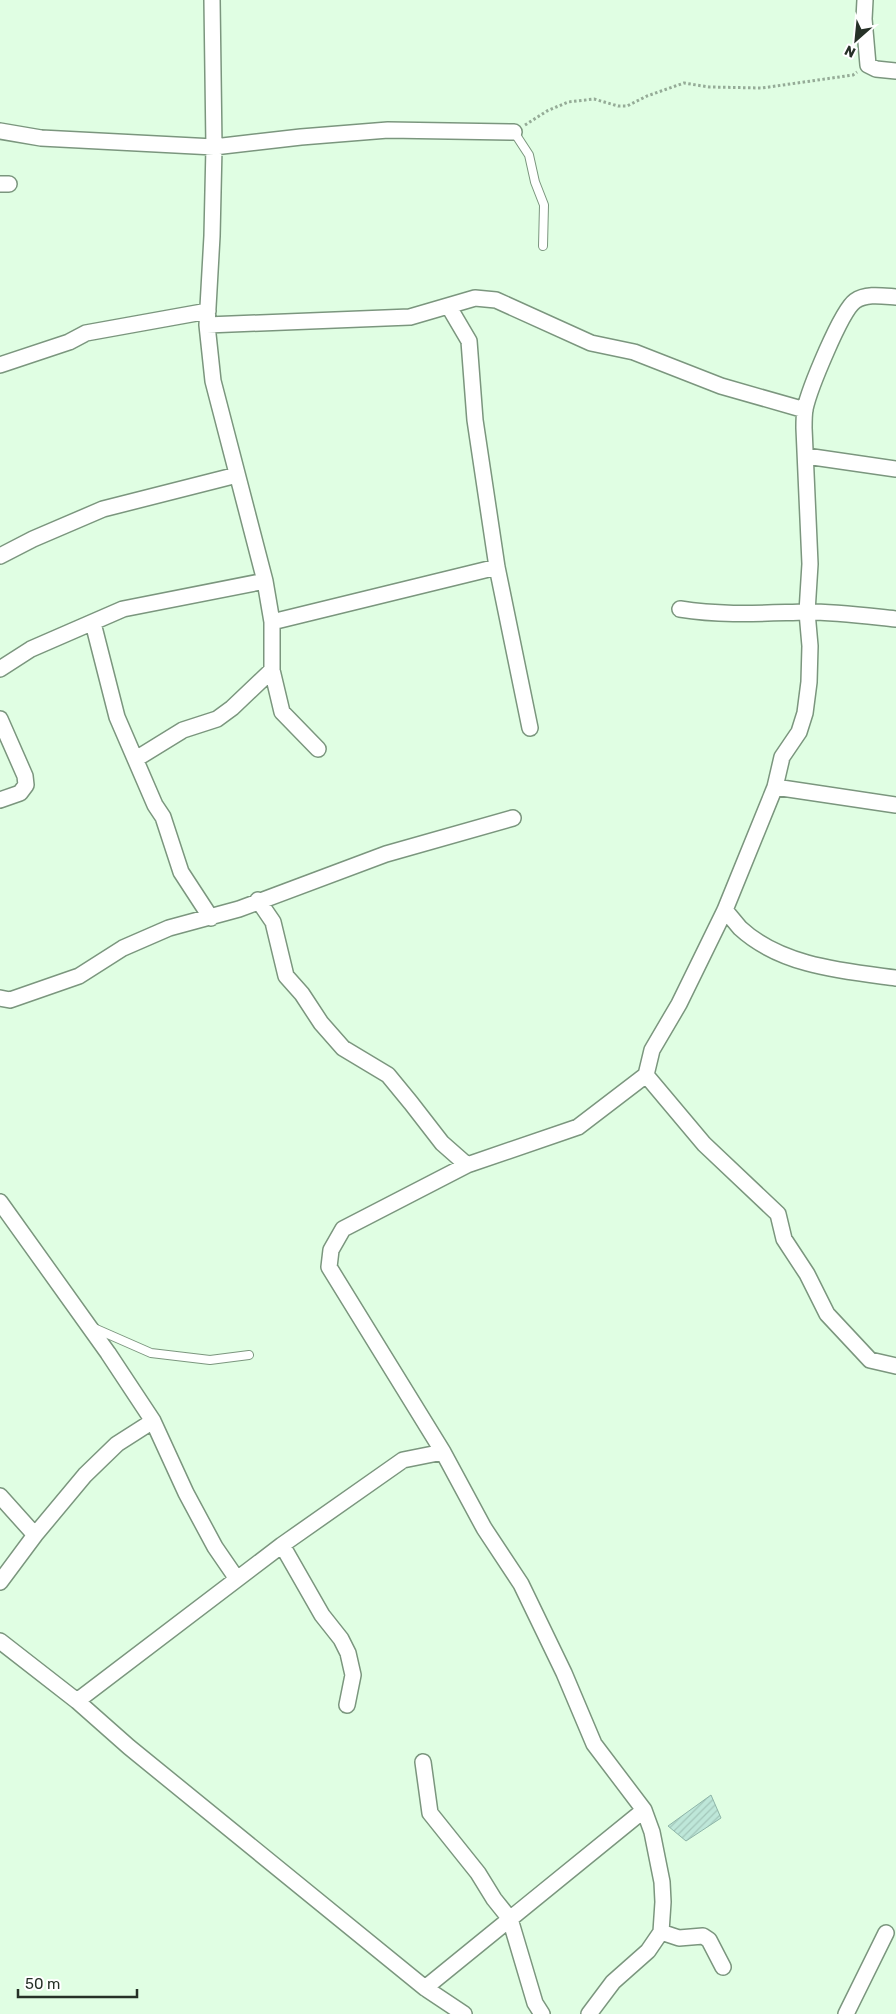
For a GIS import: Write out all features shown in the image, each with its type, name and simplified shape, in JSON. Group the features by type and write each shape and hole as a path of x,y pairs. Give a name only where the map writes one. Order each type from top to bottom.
{"street":[{"path":"212,0 214,147 208,318 213,381 265,581 272,622 272,670 282,712 318,749"},
{"path":"865,0 864,18 868,65 876,69 896,71"},
{"path":"0,131 41,138 214,147 388,130 514,132"},
{"path":"589,2014 613,1982 648,1951 661,1932 662,1882 652,1832 644,1810 594,1744 564,1673 521,1584 484,1528 443,1452 329,1267 331,1250 343,1229 467,1165 578,1127 646,1075 652,1050 679,1004 725,910 775,787 782,757 799,732 805,713 809,673 807,612 810,564 804,428 805,410 813,383 846,311 854,302 864,297 896,297"},
{"path":"0,365 69,342 86,333 208,318 410,317 475,298 496,300 592,343 634,352 721,386 805,410"},
{"path":"449,307 469,341 475,420 497,567 530,728"},
{"path":"806,456 896,469"},
{"path":"0,556 33,539 103,509 237,475"},
{"path":"272,622 497,567"},
{"path":"0,669 31,649 123,609 265,581"},
{"path":"680,609 732,614 807,612 896,619"},
{"path":"93,623 117,717 155,805 163,817 181,872 210,918"},
{"path":"136,759 183,730 217,719 232,708 272,670"},
{"path":"0,719 25,776 26,785 20,793 0,800"},
{"path":"775,787 896,805"},
{"path":"0,998 10,1000 79,976 98,962 134,942 170,928 210,918 386,854 513,818"},
{"path":"258,900 273,922 286,976 302,994 321,1023 343,1048 388,1075 412,1102 442,1143 467,1165"},
{"path":"725,910 741,928 765,945 799,961 850,972 896,978"},
{"path":"646,1075 704,1144 778,1214 784,1239 807,1274 827,1314 870,1360 896,1366"},
{"path":"0,1202 46,1263 153,1421 186,1493 215,1547 237,1580"},
{"path":"0,1582 35,1535 85,1475 117,1444 153,1421"},
{"path":"77,1701 282,1545 403,1460 443,1452"},
{"path":"0,1496 35,1535"},
{"path":"282,1545 322,1615 341,1639 348,1653 353,1675 347,1705"},
{"path":"0,1640 77,1701 129,1747 425,1988 464,2014"},
{"path":"423,1762 430,1813 478,1873 494,1899 510,1919 535,2003 542,2014"},
{"path":"425,1988 644,1810"},
{"path":"661,1932 679,1938 703,1936 709,1940 723,1967"},
{"path":"846,2014 886,1933"}],"lane":[{"path":"514,132 530,155 535,182 544,205 543,246"},
{"path":"87,1325 151,1353 210,1360 249,1355"}],"path":[{"path":"514,132 547,111 568,102 594,99 618,106 628,106 647,96 684,83 708,87 762,88 852,75 868,65"}],"building":[{"path":"711,1795 721,1818 686,1841 668,1826"}]}
